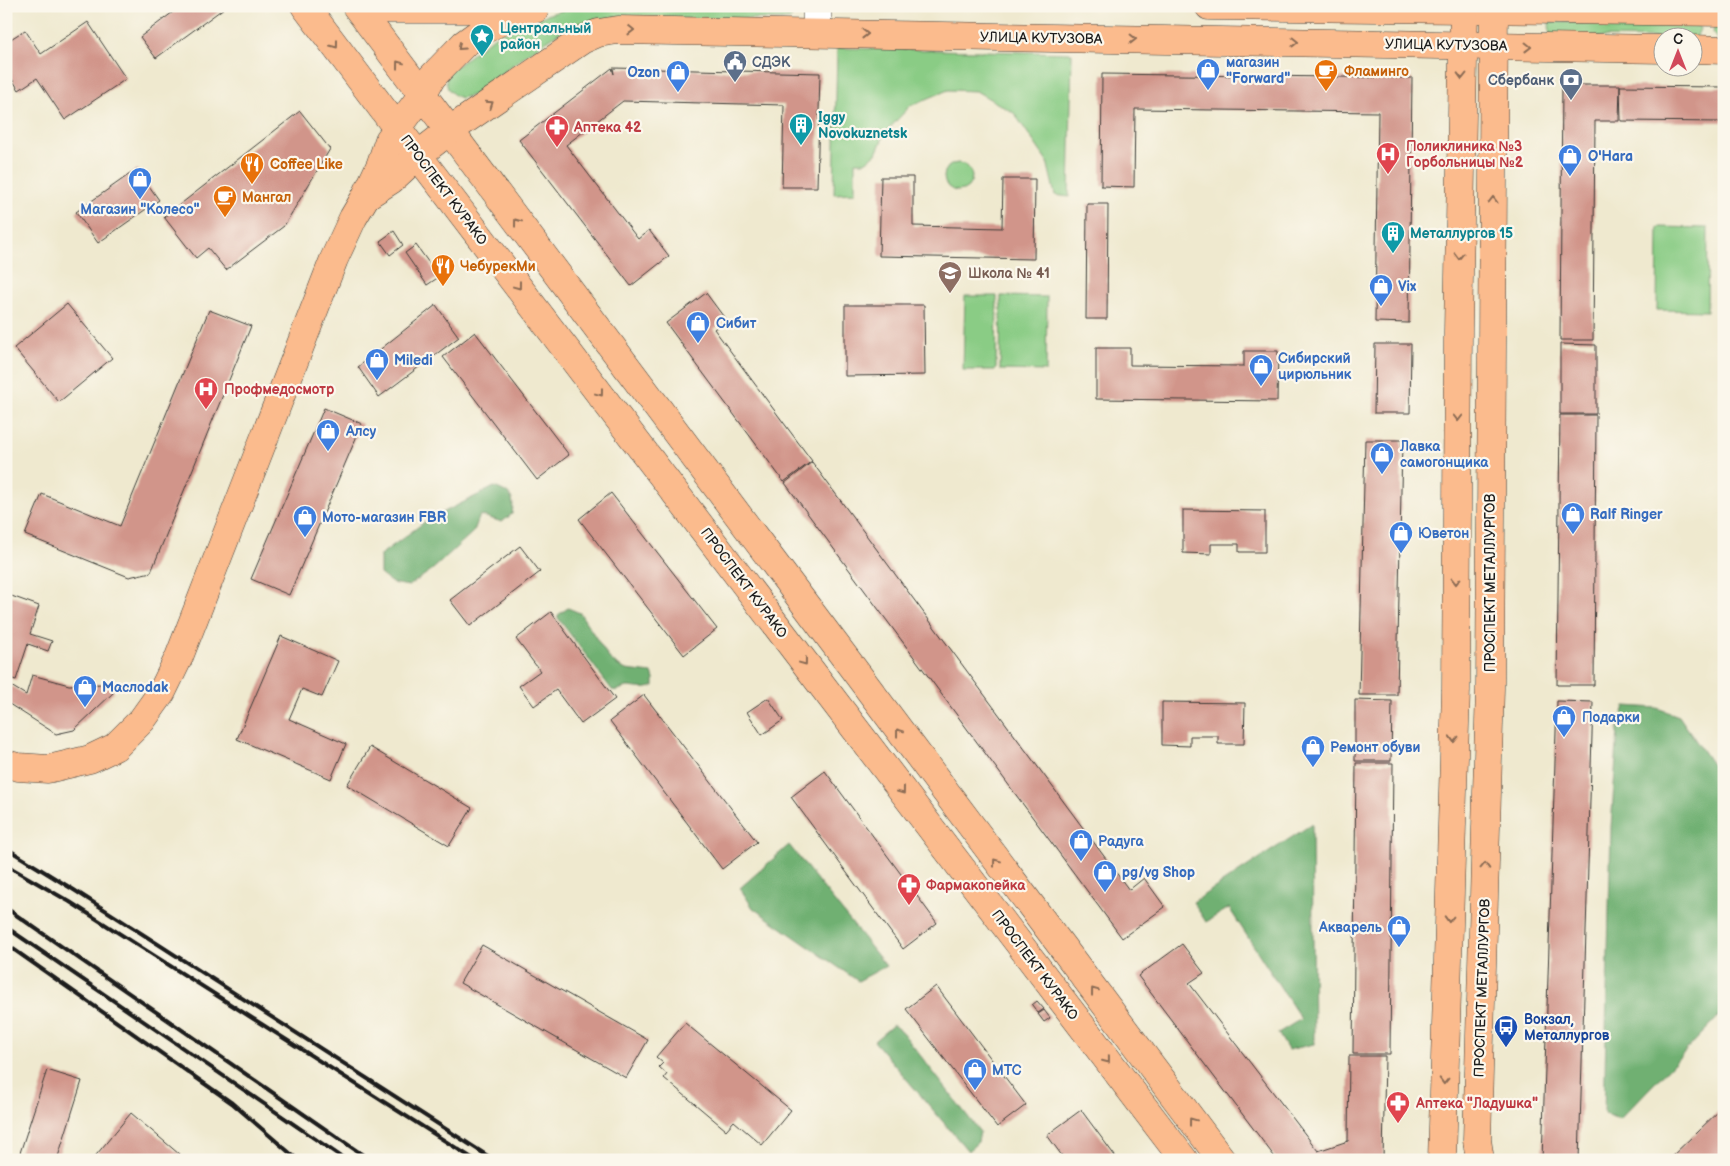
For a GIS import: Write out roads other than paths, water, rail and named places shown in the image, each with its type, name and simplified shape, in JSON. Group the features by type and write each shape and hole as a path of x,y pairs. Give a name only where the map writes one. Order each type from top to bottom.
{"main road":[{"name":"ПРОСПЕКТ КУРАКО","path":"306,6 1184,1160"},
{"path":"356,6 658,411 1222,1160"},
{"path":"373,6 387,9 541,7"},
{"path":"1209,6 1724,12"},
{"path":"6,764 18,767 48,769 90,759 115,746 142,720 162,692 178,657 334,259 380,166 389,140 422,95 432,77 464,44 482,31 503,20 541,7"},
{"path":"1442,1160 1456,690 1462,45 1464,8"},
{"name":"ПРОСПЕКТ МЕТАЛЛУРГОВ","path":"1480,1160 1477,1140 1490,688 1494,8"},
{"name":"УЛИЦА КУТУЗОВА","path":"366,196 391,180 418,155 450,131 582,40 598,33 618,30 1652,49"},
{"path":"1702,50 1724,50"}],"street":[{"path":"817,6 817,34"}],"railway":[{"path":"6,848 494,1160"},
{"path":"6,865 70,902 475,1160"},
{"path":"6,908 370,1160"},
{"path":"6,927 346,1160"},
{"path":"6,944 232,1103 298,1160"}],"place":[{"name":"Центральный район","path":"482,57"},
{"name":"СДЭК","path":"735,83"},
{"name":"магазин \"Forward\"","path":"1208,91"},
{"name":"Фламинго","path":"1326,92"},
{"name":"Ozon","path":"678,93"},
{"name":"Сбербанк","path":"1571,101"},
{"name":"Iggy Novokuznetsk","path":"801,146"},
{"name":"Аптека 42","path":"557,148"},
{"name":"Поликлиника №3 Горбольницы №2","path":"1388,175"},
{"name":"O'Hara","path":"1570,177"},
{"name":"Coffee Like","path":"252,185"},
{"name":"Магазин \"Колесо\"","path":"140,200"},
{"name":"Мангал","path":"225,218"},
{"name":"Металлургов 15","path":"1393,254"},
{"name":"ЧебурекМи","path":"443,287"},
{"name":"Школа № 41","path":"950,294"},
{"name":"Vix","path":"1381,307"},
{"name":"Сибит","path":"698,344"},
{"name":"Miledi","path":"377,381"},
{"name":"Сибирский цирюльник","path":"1261,387"},
{"name":"Профмедосмотр","path":"206,410"},
{"name":"Алсу","path":"328,452"},
{"name":"Лавка самогонщика","path":"1382,475"},
{"name":"Ralf Ringer","path":"1573,535"},
{"name":"Мото-магазин FBR","path":"305,538"},
{"name":"Юветон","path":"1401,554"},
{"name":"Mаслоdak","path":"85,708"},
{"name":"Подарки","path":"1564,738"},
{"name":"Ремонт обуви","path":"1313,768"},
{"name":"Радуга","path":"1081,862"},
{"name":"pg/vg Shop","path":"1105,893"},
{"name":"Фармакопейка","path":"909,906"},
{"name":"Акварель","path":"1399,948"},
{"name":"Вокзал, Металлургов","path":"1506,1048"},
{"name":"МТС","path":"975,1091"},
{"name":"Аптека \"Ладушка\"","path":"1398,1124"}]}
